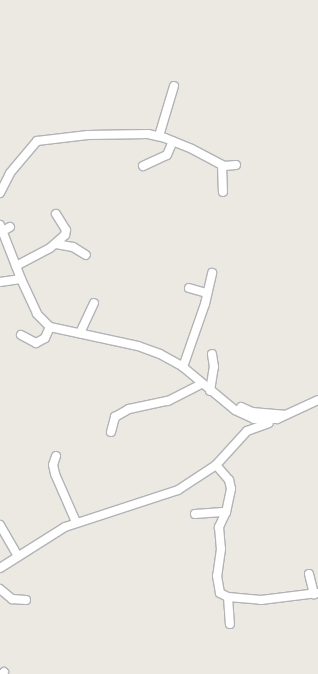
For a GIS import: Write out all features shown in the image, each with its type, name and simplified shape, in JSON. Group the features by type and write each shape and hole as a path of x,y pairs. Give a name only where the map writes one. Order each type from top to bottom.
{"street":[{"path":"159,136 174,86"},
{"path":"0,193 10,173 35,141 88,135 159,136 173,141 222,165 232,167 236,165"},
{"path":"144,166 167,155 173,141"},
{"path":"222,165 223,192"},
{"path":"16,266 56,244 66,233 56,214"},
{"path":"10,227 1,228 37,314 50,327 152,351 183,367 202,384 246,416 259,420 284,417"},
{"path":"56,244 73,247 86,256"},
{"path":"183,367 212,273"},
{"path":"0,282 22,279"},
{"path":"189,288 207,293"},
{"path":"80,333 94,303"},
{"path":"21,335 36,343 45,338 50,327"},
{"path":"210,390 214,367 212,354"},
{"path":"111,432 115,417 125,411 168,401 202,384"},
{"path":"0,568 76,522 178,490 216,465 247,431 284,417 318,400"},
{"path":"241,407 252,412 284,417"},
{"path":"56,456 53,465 55,474 76,522"},
{"path":"216,465 231,485 226,512 219,527 221,549 217,576 220,593 228,597 261,600 316,594 310,574"},
{"path":"195,514 226,512"},
{"path":"0,525 18,556"},
{"path":"0,589 12,598 26,600"},
{"path":"228,597 230,624"}]}
